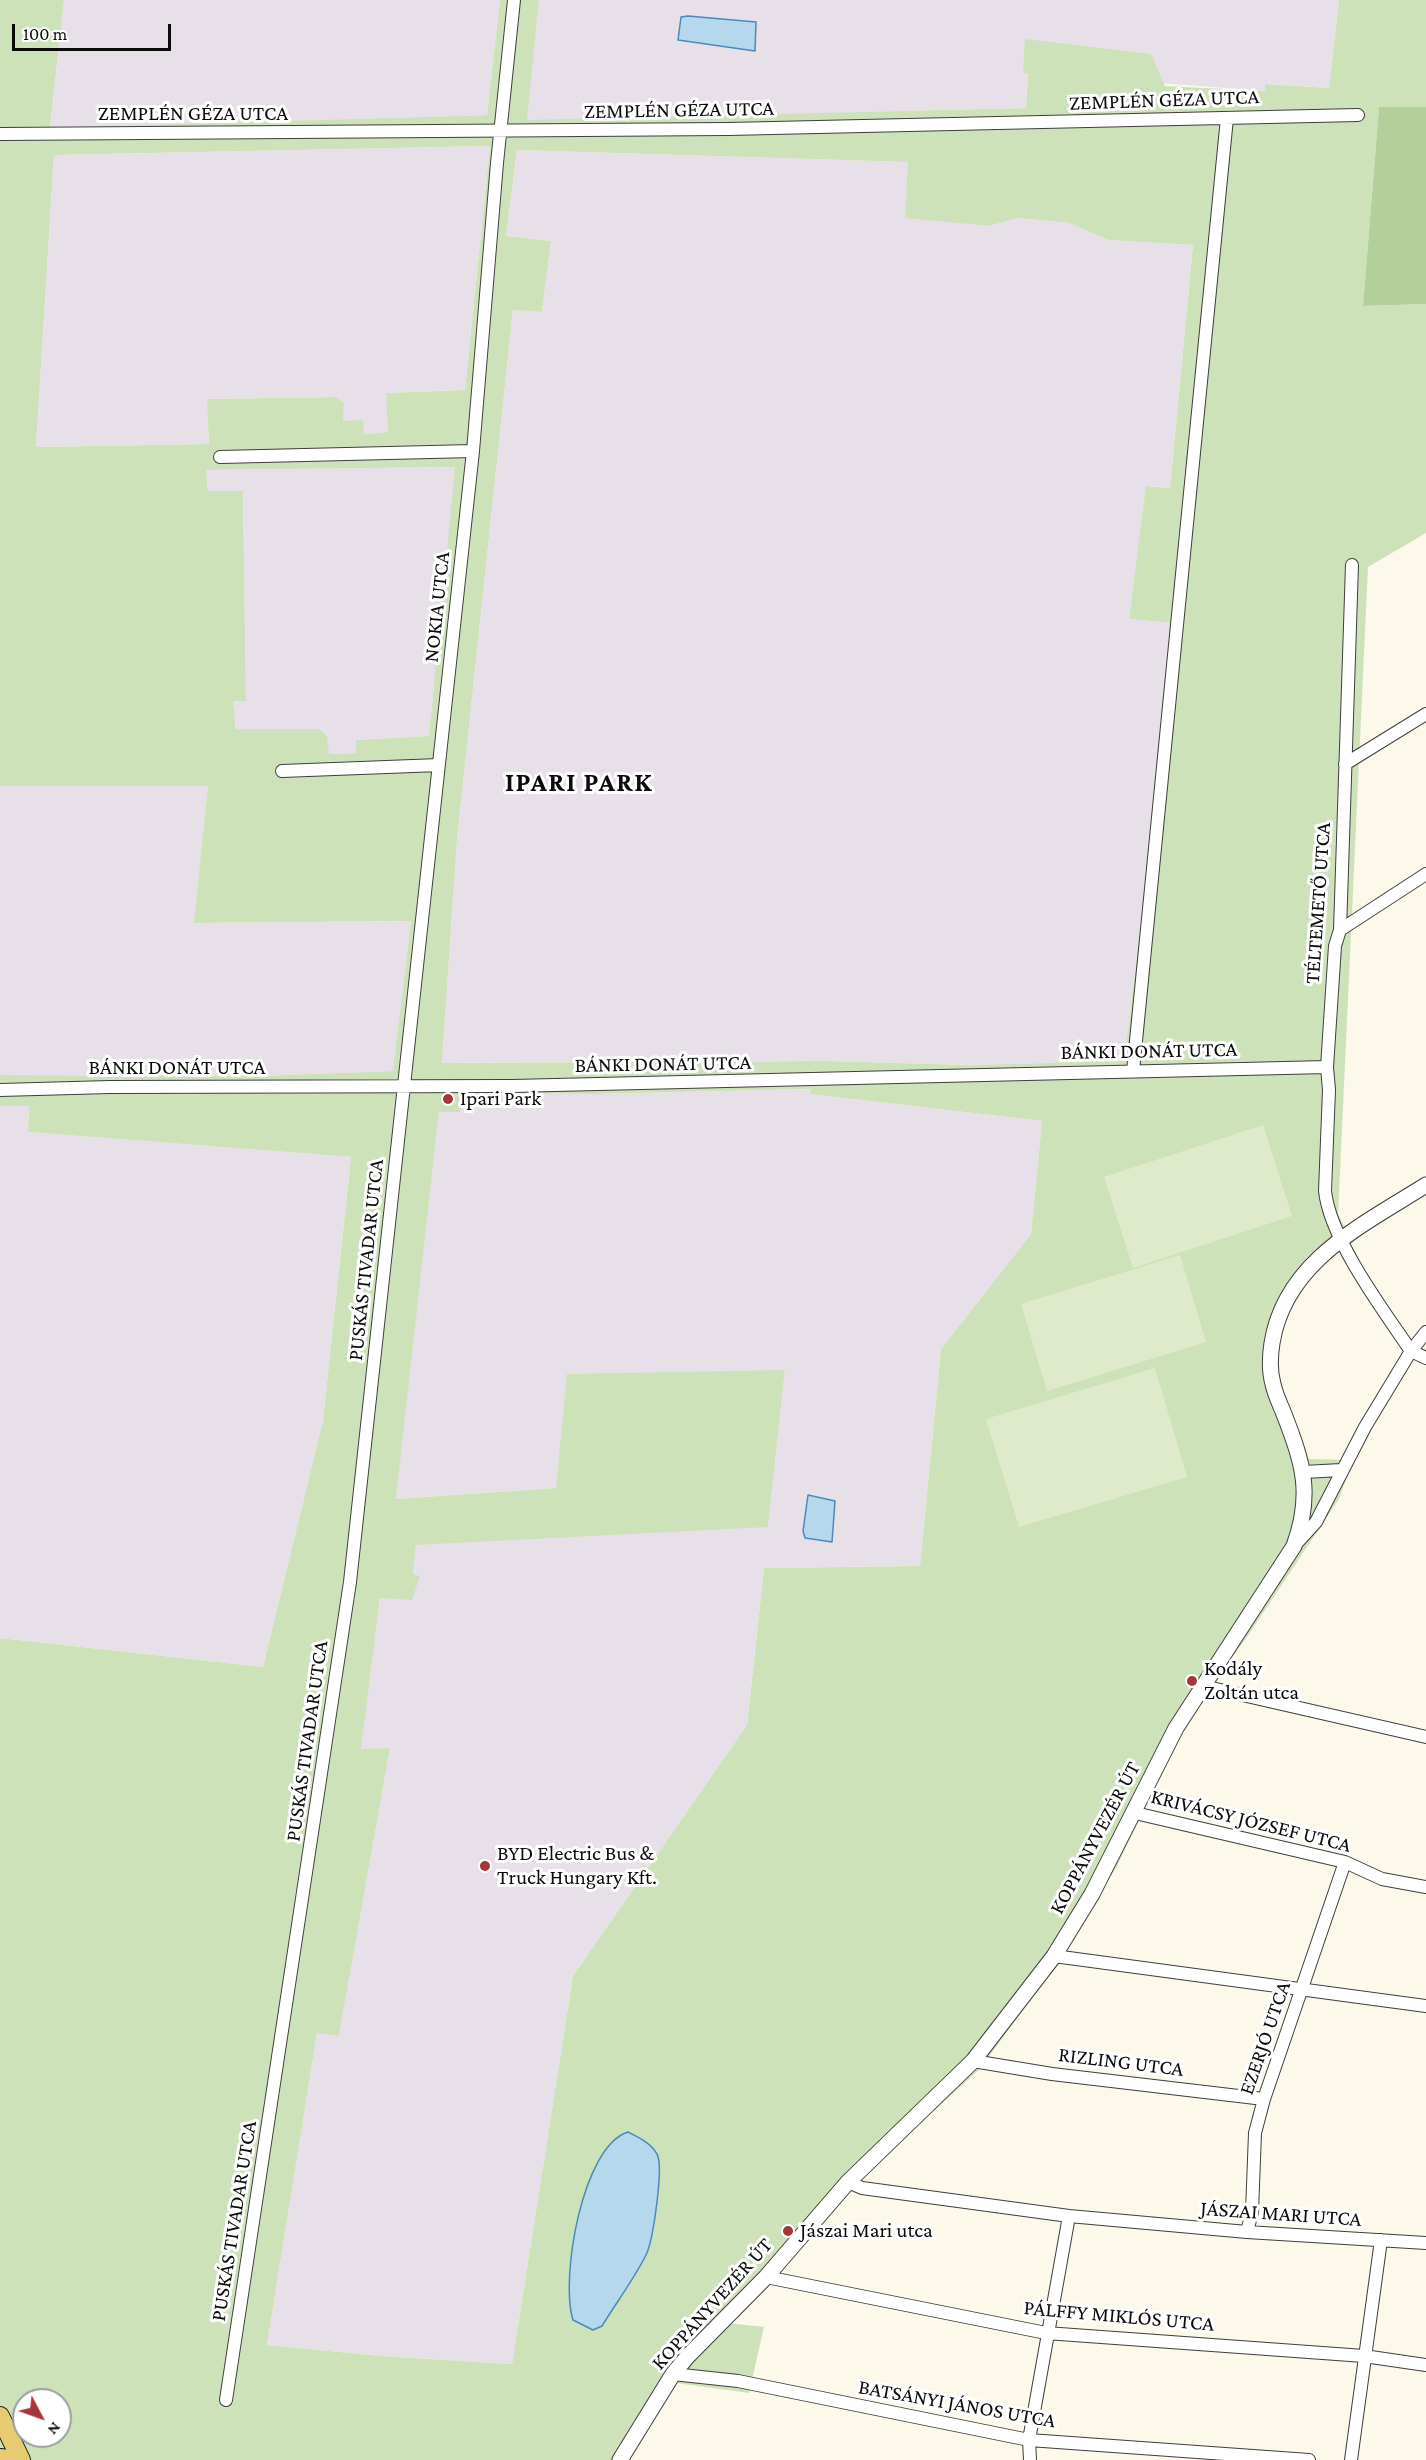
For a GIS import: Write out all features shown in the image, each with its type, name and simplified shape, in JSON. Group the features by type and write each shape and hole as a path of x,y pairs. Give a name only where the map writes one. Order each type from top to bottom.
{"main road":[{"path":"0,2416 21,2460"},
{"path":"0,2458 15,2460"}],"street":[{"name":"NOKIA UTCA","path":"404,1085 473,451 500,132 514,0"},
{"name":"ZEMPLÉN GÉZA UTCA","path":"0,134 500,132 1358,115"},
{"path":"1133,1071 1227,118"},
{"path":"220,457 473,451"},
{"name":"TÉLTEMETŐ UTCA","path":"1352,565 1340,930 1335,946 1327,1067 1325,1191 1329,1212 1340,1240 1411,1351"},
{"path":"1345,764 1426,714"},
{"path":"282,771 439,765"},
{"path":"1340,930 1426,874"},
{"name":"BÁNKI DONÁT UTCA","path":"0,1090 660,1083 1327,1067"},
{"name":"PUSKÁS TIVADAR UTCA","path":"226,2400 350,1582 391,1223 404,1085"},
{"name":"KOPPÁNYVEZÉR ÚT","path":"620,2460 673,2374 766,2277 848,2182 973,2061 1053,1956 1092,1894 1176,1728 1294,1546 1305,1509 1304,1472 1272,1383 1270,1358 1274,1329 1293,1288 1317,1259 1340,1240 1426,1185"},
{"path":"1294,1546 1316,1522 1327,1504 1341,1470 1411,1351 1426,1332"},
{"path":"1411,1351 1426,1358"},
{"path":"1304,1472 1341,1470"},
{"path":"1203,1686 1426,1737"},
{"name":"KRIVÁCSY JÓZSEF UTCA","path":"1135,1813 1345,1862 1382,1879 1426,1887"},
{"name":"EZERJÓ UTCA","path":"1247,2232 1252,2212 1255,2133 1264,2099 1345,1862"},
{"path":"1053,1956 1426,2006"},
{"name":"RIZLING UTCA","path":"973,2061 1041,2072 1264,2099"},
{"name":"JÁSZAI MARI UTCA","path":"848,2182 862,2188 1069,2216 1247,2232 1426,2243"},
{"path":"1030,2460 1029,2440 1069,2216"},
{"path":"1352,2460 1381,2240"},
{"name":"PÁLFFY MIKLÓS UTCA","path":"766,2277 1047,2333 1364,2356 1426,2365"},
{"name":"BATSÁNYI JÁNOS UTCA","path":"673,2374 738,2381 1029,2440 1309,2460"}],"shaded area":[{"path":"64,0 500,0 487,115 50,129"},
{"path":"539,0 1339,0 1329,88 1266,84 1265,91 1023,73 1028,74 1026,108 526,121"},
{"path":"490,146 465,390 386,393 389,432 364,434 343,421 336,397 208,399 209,444 36,447 54,155"},
{"path":"517,150 909,162 905,217 989,226 1017,218 1069,223 1108,240 1193,245 1170,488 1147,486 1129,619 1171,623 1144,899 1124,1061 967,1065 829,1061 442,1063 457,840 513,310 542,312 551,241 506,236"},
{"path":"456,467 429,736 356,740 356,753 328,754 327,736 318,729 236,729 233,701 246,701 243,491 208,491 206,470"},
{"path":"0,786 208,786 195,923 411,921 394,1071 257,1076 0,1075"},
{"path":"811,1089 811,1094 1042,1121 1031,1234 941,1349 920,1566 764,1568 747,1725 573,1976 512,2364 381,2356 267,2345 317,2032 339,2035 390,1748 360,1750 380,1598 419,1576 413,1574 416,1544 768,1526 785,1370 556,1488 395,1499 439,1112 461,1093 595,1094"},
{"path":"0,1106 29,1106 28,1132 351,1157 323,1420 263,1667 0,1638"}],"green space":[{"path":"0,0 64,0 50,128 487,115 500,0 539,0 527,120 1026,108 1028,74 1023,73 1025,39 1151,54 1165,86 1265,91 1265,84 1329,88 1339,0 1426,0 1426,107 1379,108 1363,306 1426,304 1426,533 1368,567 1338,1215 1354,1242 1319,1264 1298,1288 1284,1318 1277,1351 1279,1382 1288,1411 1309,1459 1353,1460 1339,1499 1245,1640 1195,1706 1117,1866 1069,1946 980,2069 862,2176 727,2323 764,2327 749,2393 676,2383 623,2460 0,2460 0,1638 263,1667 323,1420 351,1157 28,1132 29,1106 0,1106 0,1075 257,1076 393,1071 411,921 194,923 208,786 0,786","holes":["490,146 465,390 386,393 388,432 364,434 363,420 343,421 344,403 336,397 207,399 209,444 36,447 54,155","517,150 908,162 905,218 989,226 1018,218 1069,223 1108,240 1193,245 1170,488 1146,486 1129,619 1171,623 1144,899 1124,1061 967,1065 829,1061 442,1063 457,840 513,310 542,312 551,241 506,236","455,467 429,736 356,740 356,753 329,754 327,736 319,729 236,729 233,701 246,701 243,491 208,491 206,470","811,1089 810,1094 1042,1121 1031,1234 941,1349 920,1566 764,1568 747,1725 573,1976 512,2364 381,2356 267,2345 317,2033 339,2036 390,1748 361,1749 380,1598 412,1600 420,1576 413,1574 416,1545 768,1527 785,1370 567,1374 556,1488 396,1499 439,1112 460,1112 462,1093 595,1094"]},
{"path":"1379,107 1426,107 1426,304 1363,306"},
{"path":"1263,1125 1292,1216 1133,1268 1104,1177"},
{"path":"1180,1255 1206,1342 1047,1391 1021,1304"},
{"path":"1155,1368 1187,1477 1019,1527 986,1419"}],"water":[{"path":"681,17 756,22 755,51 678,40"},
{"path":"808,1495 835,1501 832,1542 805,1538 803,1531"},
{"path":"628,2132 648,2144 657,2154 659,2173 654,2220 646,2255 602,2326 593,2330 573,2320 570,2301 570,2275 578,2216 598,2162 612,2142"}],"place":[{"name":"Ipari Park","path":"448,1099"},
{"name":"Kodály Zoltán utca","path":"1192,1681"},
{"name":"BYD Electric Bus & Truck Hungary Kft.","path":"485,1866"},
{"name":"Jászai Mari utca","path":"788,2231"}],"district":[{"name":"IPARI PARK","path":"579,783"}]}
